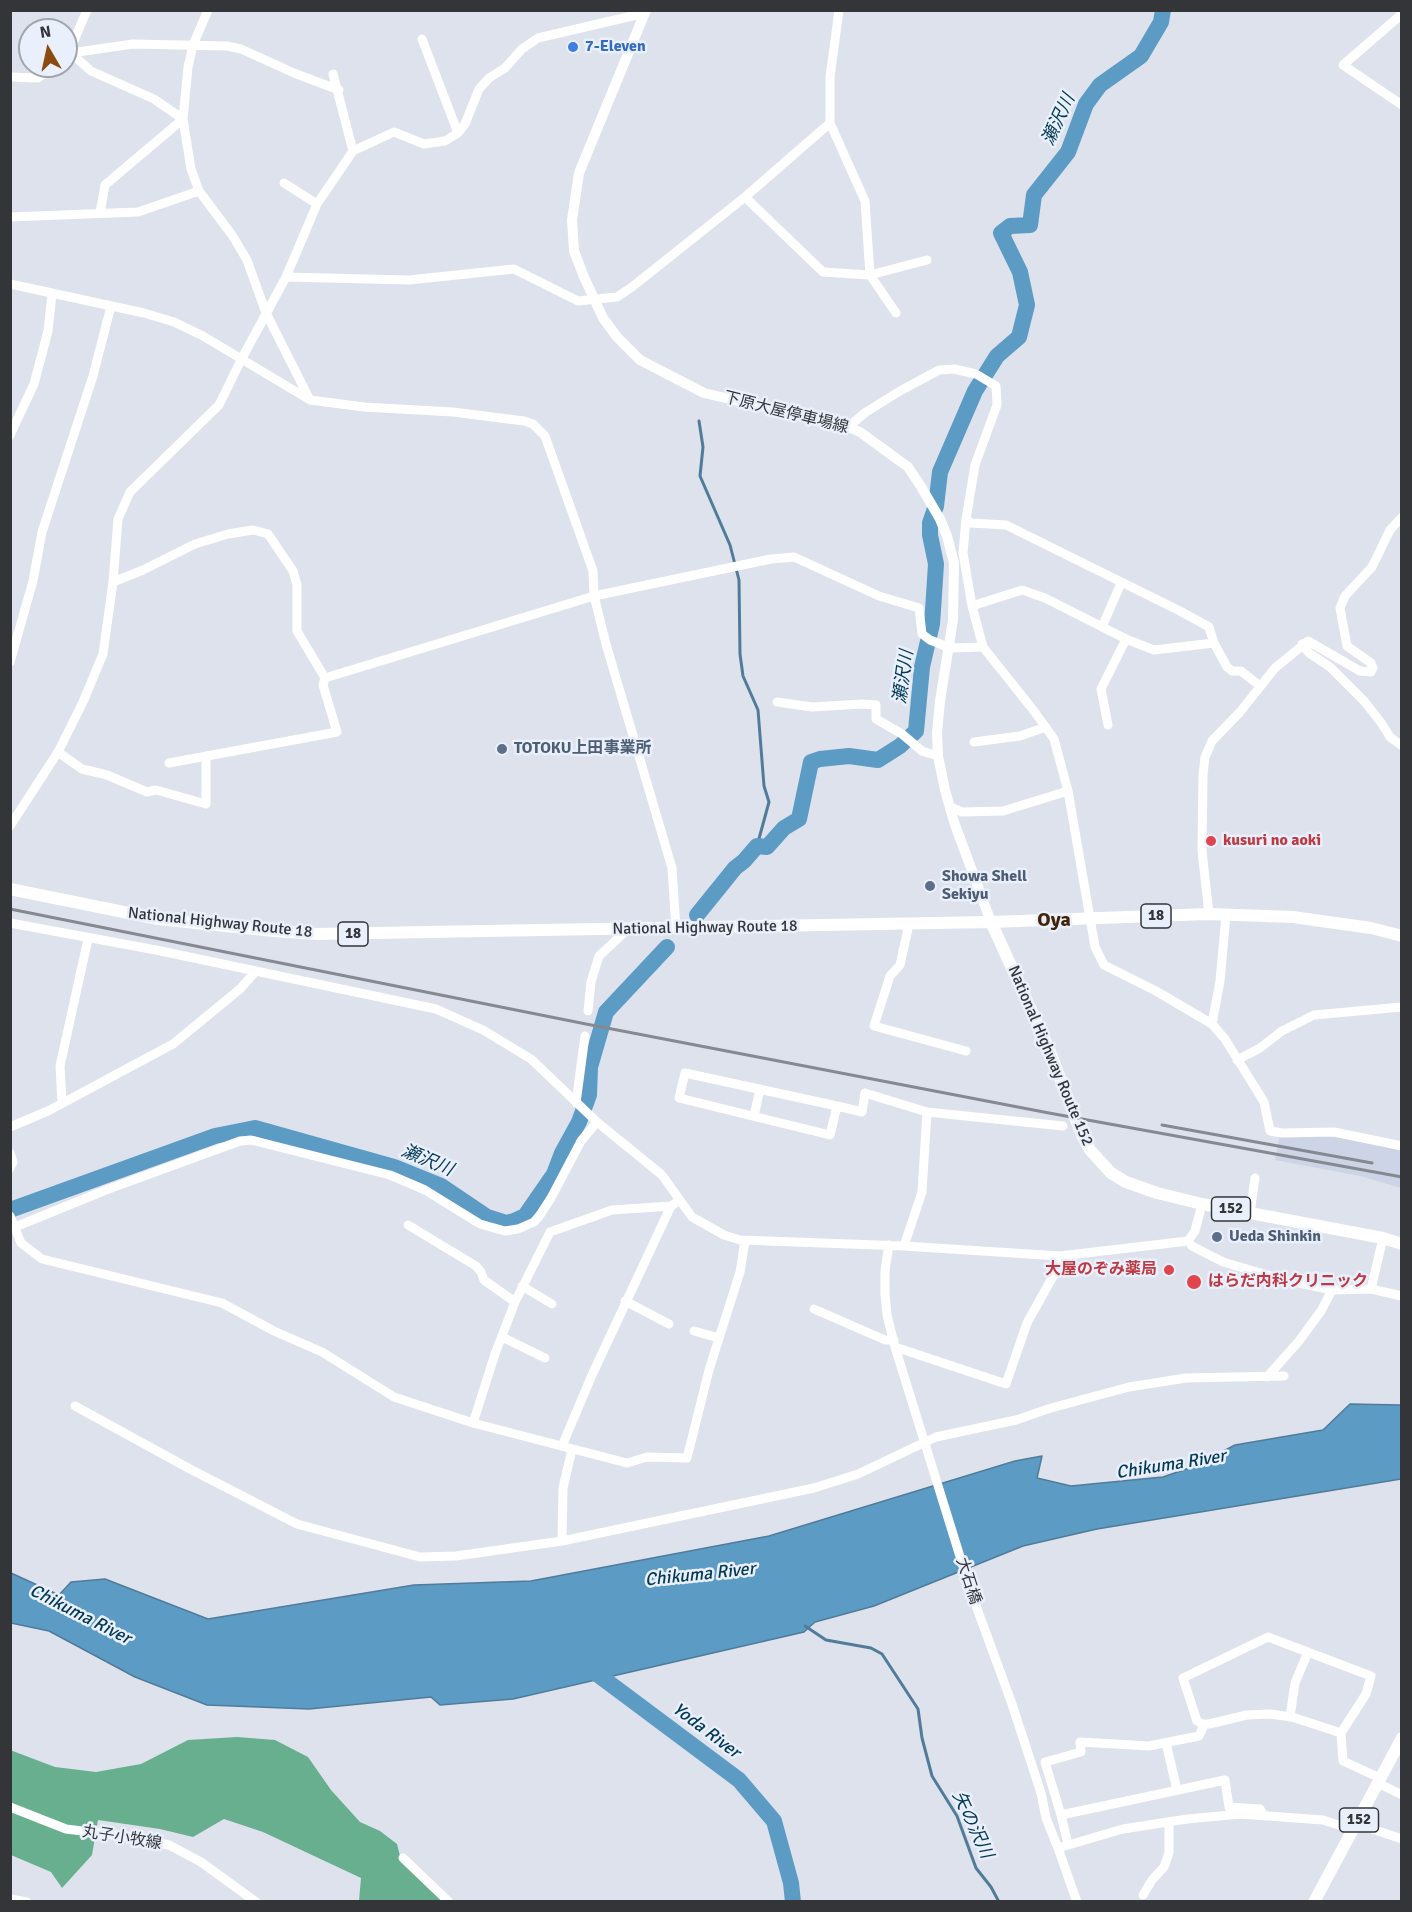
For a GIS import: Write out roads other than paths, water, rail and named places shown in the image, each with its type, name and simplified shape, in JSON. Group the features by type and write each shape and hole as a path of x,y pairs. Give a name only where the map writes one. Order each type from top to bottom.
{"highway":[{"name":"National Highway Route 18","path":"10,889 158,919 327,934 909,924 1209,914 1293,917 1332,922 1401,936"},
{"name":"National Highway Route 152","path":"991,922 1066,1089 1082,1135 1090,1150 1111,1173 1126,1182 1157,1193 1202,1204 1383,1238 1401,1244"},
{"name":"152","path":"1314,1902 1356,1827 1401,1738"}],"main road":[{"name":"下原大屋停車場線","path":"645,12 579,173 572,220 574,251 592,299 617,337 640,360 704,393 848,427 860,432 908,467 920,485 940,519 954,563 953,620 940,701 937,733 938,756 950,807 991,922"}],"street":[{"path":"78,31 87,10"},
{"path":"208,10 193,45 188,68 183,119 191,169 199,191 232,235 246,260 266,313 310,400"},
{"path":"839,10 830,77 830,123 865,201 870,274 896,313"},
{"path":"10,826 58,752 83,702 103,654 113,582 118,519 130,492 219,405 286,277 317,204 353,151 394,132 424,144 445,141 458,133 465,124 479,89 489,78 505,68 522,49 538,38 645,12"},
{"path":"1401,14 1343,64 1401,105"},
{"path":"422,39 458,133"},
{"path":"78,53 133,44 226,46 241,49 339,90"},
{"path":"78,62 91,71 154,99 183,119"},
{"path":"333,74 353,151"},
{"path":"100,213 105,185 183,119"},
{"path":"286,277 408,280 514,269 578,301 617,297 745,197 830,123"},
{"path":"284,183 317,204"},
{"path":"10,217 138,212 199,191"},
{"path":"745,197 823,272 870,274 927,260"},
{"path":"10,284 144,313 174,322 203,336 310,400 375,408 453,412 533,424 545,436 593,572 594,596 609,655 672,868 676,929"},
{"path":"10,435 34,384 48,331 52,294"},
{"path":"10,662 33,580 42,532 93,376 111,306"},
{"path":"848,427 866,412 939,370 954,369 976,374 996,386 998,405 975,465 966,519 963,553 972,606 983,647 1054,739 1068,791 1095,947 1104,965 1212,1024 1225,1039 1264,1102 1270,1131 1334,1132 1401,1146"},
{"path":"1209,914 1202,851 1203,775 1205,757 1212,741 1275,668 1308,641 1360,671 1371,672 1373,668 1371,663 1347,646 1340,608 1345,596 1372,567 1390,530 1401,517"},
{"path":"966,519 971,523 1006,525 1209,627 1227,667 1232,671 1240,671 1260,687"},
{"path":"113,582 195,544 228,534 253,530 268,534 293,571 297,585 297,631 325,678 323,685 336,732 169,763"},
{"path":"325,678 594,596 771,559 794,557 879,596 919,608 922,634 930,640 950,648 983,647"},
{"path":"1102,627 1121,583"},
{"path":"972,606 1022,590 1045,598 1126,639 1154,650 1215,643"},
{"path":"1108,725 1101,689 1126,639"},
{"path":"1302,644 1309,653 1330,667 1365,702 1390,737 1401,746"},
{"path":"777,702 812,707 876,705 876,719 902,734 922,751 938,756"},
{"path":"974,742 1020,736 1046,727"},
{"path":"58,752 82,769 107,775 147,792 156,790 206,804 206,756"},
{"path":"950,807 962,812 1003,812 1068,791"},
{"path":"1212,1024 1220,981 1226,915"},
{"path":"10,923 156,950 436,1009 483,1030 531,1059 594,1119 662,1175 692,1217 724,1236 745,1240 889,1245 1060,1256 1188,1241 1195,1231 1202,1204"},
{"path":"909,924 900,965 890,976 873,1026 966,1051"},
{"path":"588,1011 591,982 599,956 627,930"},
{"path":"62,1103 60,1066 88,939"},
{"path":"10,1127 62,1103 173,1044 240,989 255,972"},
{"path":"1238,1060 1260,1048 1282,1031 1314,1015 1401,1008"},
{"path":"578,1104 585,1036"},
{"path":"837,1106 830,1135 680,1098 685,1073 760,1089 837,1106 862,1112 865,1093 927,1112 1063,1126"},
{"path":"754,1116 760,1089"},
{"path":"904,1246 922,1192 927,1112"},
{"path":"594,1119 540,1215 534,1222 518,1229 505,1231 480,1224 425,1190 390,1175 251,1140 240,1141 12,1221 21,1243 42,1259 222,1303 274,1331 322,1352 394,1397 473,1423 627,1462 647,1457 687,1458 709,1370 740,1272 745,1240"},
{"path":"10,1153 13,1162 10,1168"},
{"path":"1250,1212 1255,1178"},
{"path":"473,1423 495,1354 515,1302 550,1232 612,1210 671,1206 680,1200"},
{"path":"562,1541 566,1440 578,1407 625,1301 671,1206"},
{"path":"408,1225 476,1266 484,1280 515,1302"},
{"path":"1371,1289 1383,1238"},
{"path":"1188,1241 1192,1246 1223,1262 1281,1279 1332,1290 1371,1289 1401,1296"},
{"name":"大石橋","path":"889,1245 885,1270 885,1294 887,1315 895,1343 971,1592 1012,1704 1041,1793 1046,1818 1077,1902"},
{"path":"814,1309 885,1340 1006,1384 1027,1323 1057,1269 1060,1256"},
{"path":"522,1286 552,1304"},
{"path":"1267,1377 1299,1341 1321,1311 1332,1290"},
{"path":"625,1301 669,1324"},
{"path":"694,1331 719,1338"},
{"path":"502,1337 545,1358"},
{"path":"75,1406 288,1519 420,1557 456,1556 562,1541 814,1488 858,1474 936,1437 1016,1420 1129,1387 1186,1378 1284,1376"},
{"path":"1341,1733 1290,1717 1270,1714 1247,1715 1204,1725 1197,1721 1183,1678 1268,1637 1371,1676 1366,1694 1341,1733 1343,1761 1401,1795"},
{"path":"1290,1717 1295,1683 1308,1652"},
{"path":"1068,1844 1045,1762 1081,1752 1080,1742 1149,1746 1199,1737 1204,1725"},
{"path":"1166,1743 1176,1790"},
{"path":"1061,1815 1225,1780 1229,1807 1260,1809 1264,1816"},
{"name":"丸子小牧線","path":"10,1807 66,1829 131,1837 169,1845 201,1862 256,1902"},
{"path":"1058,1848 1123,1829 1240,1814 1323,1820 1401,1839"},
{"path":"1143,1895 1152,1880 1164,1867 1169,1853 1169,1822"},
{"path":"403,1858 449,1902"},
{"path":"10,1899 27,1902"}],"water":[{"name":"Chikuma River","path":"1350,1404 1401,1405 1401,1479 1097,1529 1023,1546 874,1606 815,1622 804,1632 513,1699 440,1705 431,1697 309,1709 207,1705 135,1677 49,1631 11,1623 11,1573 59,1595 71,1582 105,1579 208,1619 414,1585 531,1581 769,1536 1015,1461 1042,1456 1037,1478 1071,1486 1163,1477 1195,1466 1235,1445 1323,1430"}],"waterway":[{"name":"瀬沢川","path":"697,915 735,868 757,846 767,847 784,828 799,819 811,762 849,756 878,760 900,746 916,731 922,667 932,624 936,564 930,523 936,506 940,472 975,391 997,356 1019,337 1027,305 1020,272 1001,233 1010,226 1030,225 1034,195 1068,152 1086,104 1100,85 1141,56 1161,22 1163,10"},
{"path":"699,421 703,447 700,476 730,545 739,580 740,654 743,676 758,710 764,786 769,802 757,846"},
{"name":"瀬沢川","path":"10,1210 215,1136 255,1128 394,1167 441,1186 487,1217 506,1223 514,1221 525,1216 554,1174 562,1153 579,1122 589,1095 590,1067 606,1012 667,947"},
{"name":"矢の沢川","path":"805,1626 826,1640 871,1648 882,1654 918,1709 922,1738 932,1776 957,1816 976,1868 999,1902"},
{"name":"Yoda River","path":"585,1665 739,1780 774,1821 791,1883 793,1902"}],"railway":[{"path":"10,909 586,1024 1049,1113 1402,1177"},
{"path":"1162,1125 1372,1163"}],"place":[{"name":"7-Eleven","path":"573,47"},
{"name":"TOTOKU上田事業所","path":"502,749"},
{"name":"kusuri no aoki","path":"1211,841"},
{"name":"Showa Shell Sekiyu","path":"930,886"},
{"name":"Ueda Shinkin","path":"1217,1237"},
{"name":"大屋のぞみ薬局","path":"1169,1270"},
{"name":"はらだ内科クリニック","path":"1194,1282"}],"district":[{"name":"Oya","path":"1054,921"}]}
